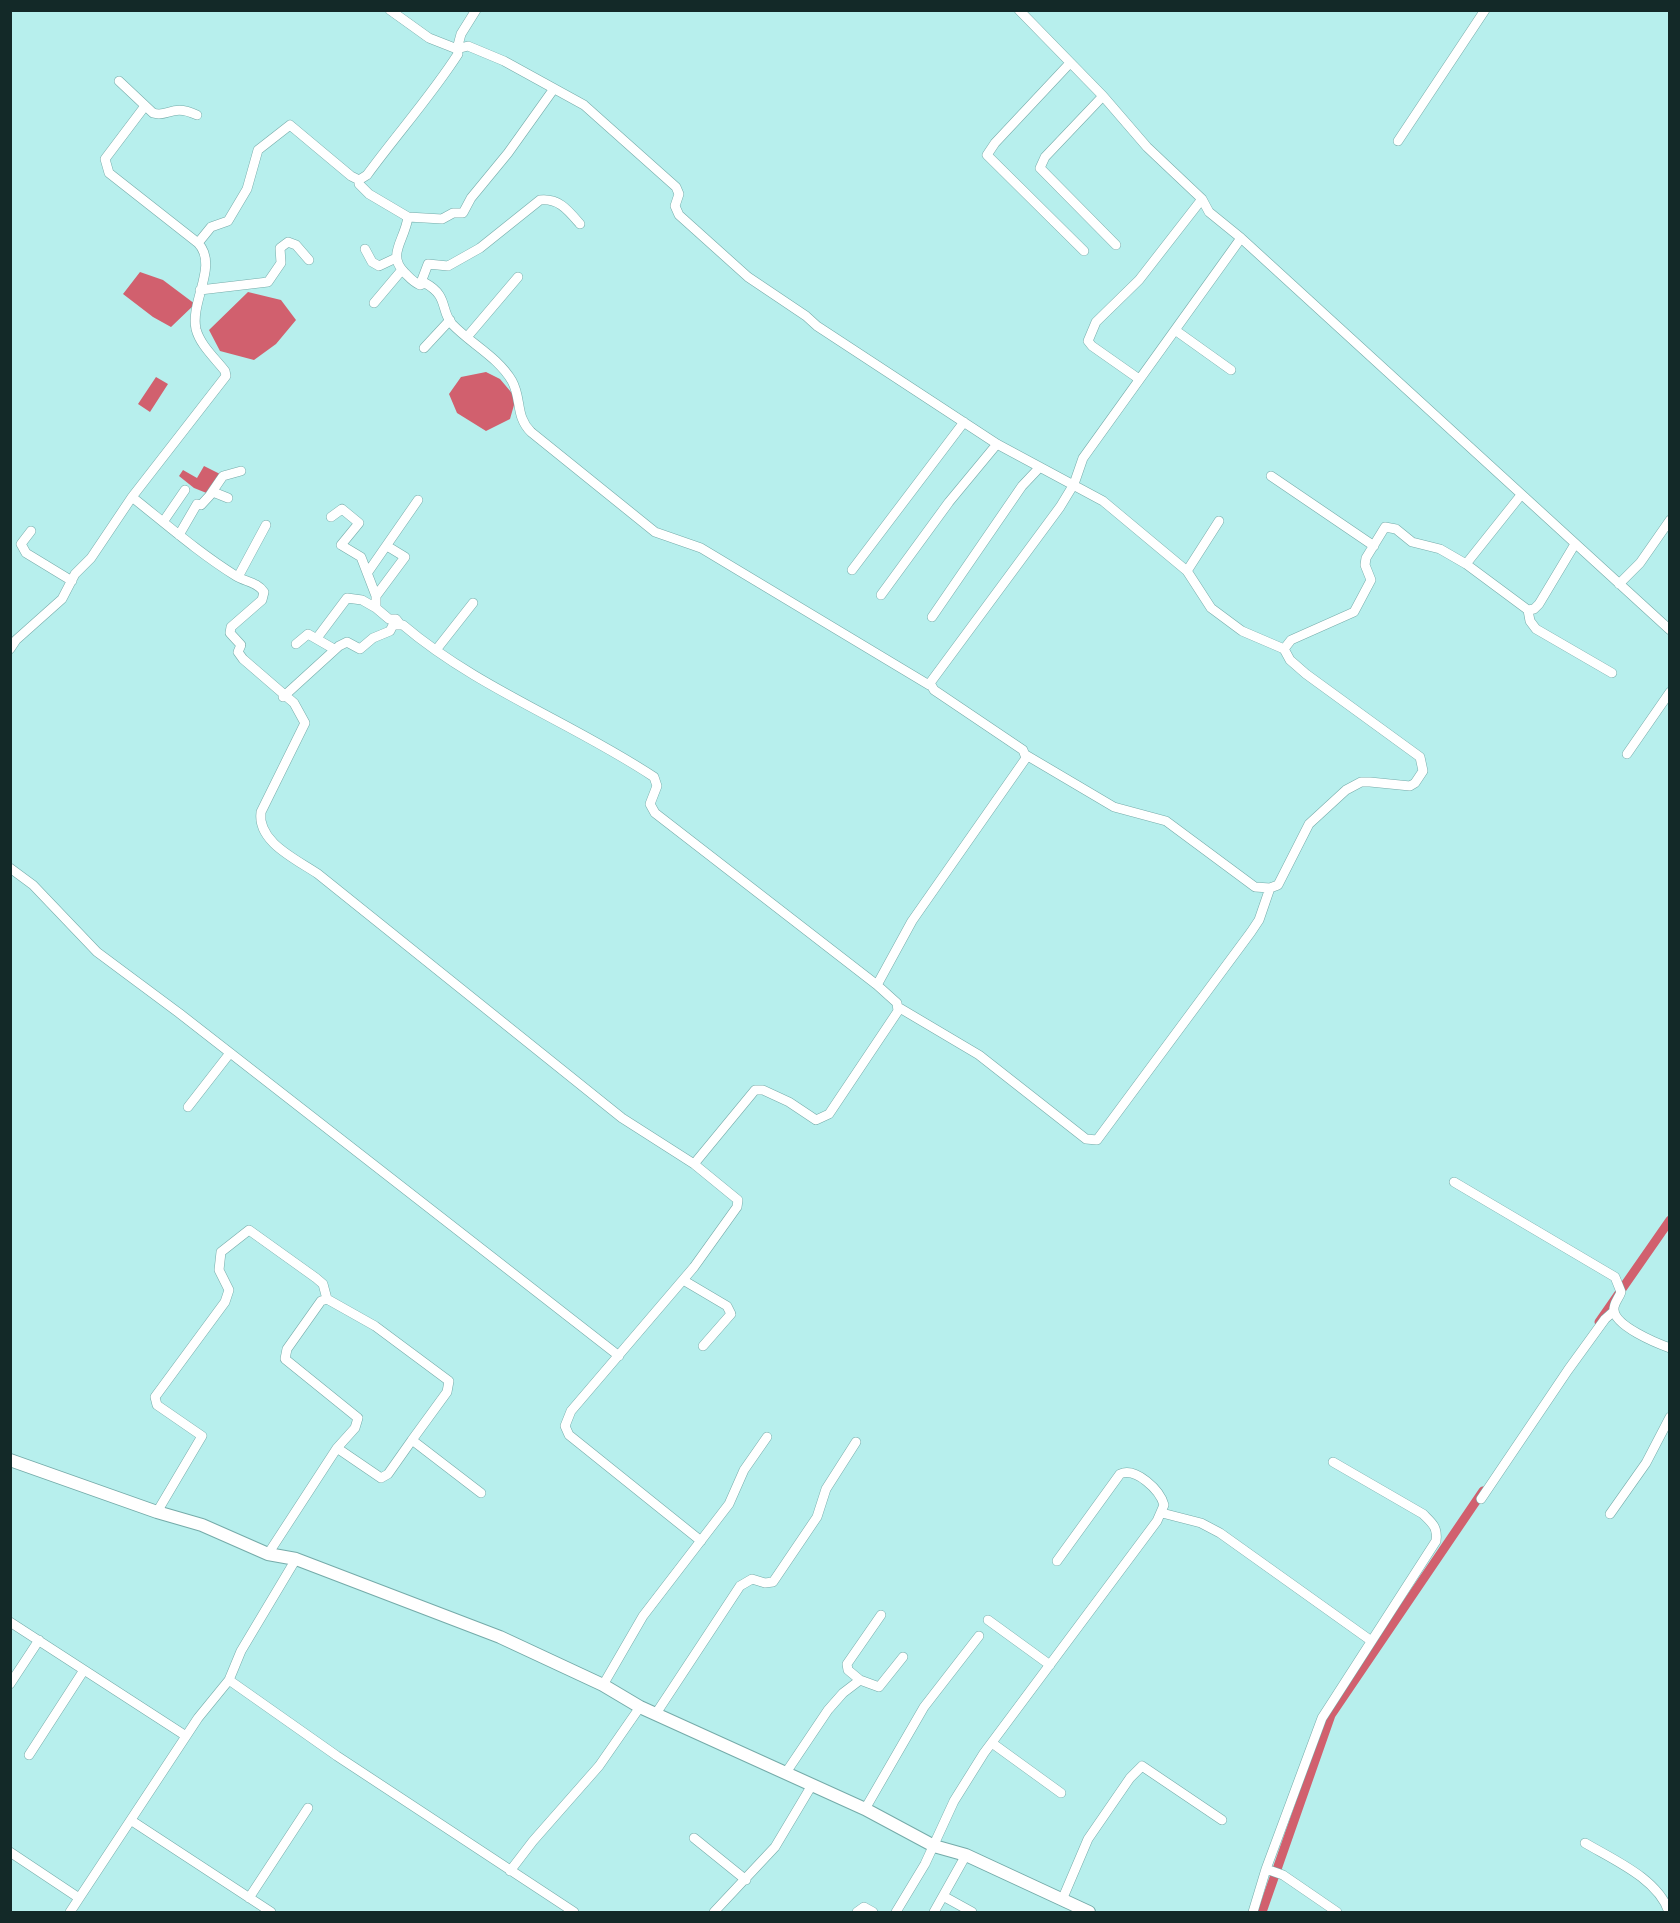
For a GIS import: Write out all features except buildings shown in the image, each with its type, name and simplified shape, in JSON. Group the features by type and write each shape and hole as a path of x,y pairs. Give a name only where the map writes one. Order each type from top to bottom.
{"street":[{"path":"317,638 347,598 362,600 469,672 592,738 654,777 657,786 650,804 655,813 877,985 898,1007 944,1032 993,1065 1086,1139 1097,1140 1251,932 1270,888 1283,879 1308,824 1346,790 1361,782 1410,786 1416,783 1423,771 1420,757 1306,674 1290,660 1284,649 1242,631 1211,608 1187,571 1115,509 1074,484 997,444 817,326 748,277 679,215 675,206 678,190 673,183 592,110 494,56 468,46 457,49 429,38 390,10"},
{"path":"359,180 367,175 405,122 434,90 458,54 461,34 476,10"},
{"path":"1019,10 1103,96 1147,147 1202,199 1209,212 1241,238 1670,630"},
{"path":"1398,141 1485,10"},
{"path":"1070,63 995,143 987,155 1084,250"},
{"path":"119,81 157,115 178,108 197,115"},
{"path":"359,180 358,184 369,194 408,217 442,219 453,213 464,213 471,198 508,153 553,90"},
{"path":"1103,96 1045,157 1040,168 1116,245"},
{"path":"12,641 62,598 132,497 226,376 225,371 201,341 196,330 195,317 206,255 198,243 109,173 106,166 105,159 145,106"},
{"path":"198,243 211,227 228,221 247,189 258,150 290,125 351,176 359,180"},
{"path":"1139,379 1092,346 1088,341 1090,332 1096,322 1161,254 1202,199"},
{"path":"420,285 428,264 448,266 480,248 540,200 561,203 580,224"},
{"path":"408,217 396,258 400,270 420,285"},
{"path":"929,686 1074,484 1083,458 1241,238"},
{"path":"200,290 268,282 281,263 280,248 288,242 296,245 309,260"},
{"path":"365,249 372,262 379,266 396,258"},
{"path":"374,303 400,270"},
{"path":"467,337 518,277"},
{"path":"420,285 425,282 440,295 450,320 496,362 512,382 519,414 525,426 648,527 710,553 929,686 1026,754 1114,807 1166,821 1255,887 1270,888"},
{"path":"424,348 450,320"},
{"path":"1175,330 1232,370"},
{"path":"852,570 964,422"},
{"path":"881,595 948,502 997,444"},
{"path":"932,617 1022,486 1040,467"},
{"path":"179,535 197,504 201,505 223,476 241,471"},
{"path":"1271,477 1374,546"},
{"path":"163,522 185,490"},
{"path":"210,495 213,492 228,498"},
{"path":"1466,564 1521,495"},
{"path":"132,497 179,535 238,577 261,587 264,596 231,627 230,633 241,645 238,652 243,659 283,697 294,703 305,723 261,812 261,826 268,838 366,913 622,1118 694,1164 736,1197 738,1203 683,1280 567,1418 565,1426 569,1435 700,1541"},
{"path":"368,572 418,500"},
{"path":"331,517 342,509 359,524 341,545 361,557 376,596 376,608"},
{"path":"1619,584 1640,563 1670,520"},
{"path":"1187,571 1219,521"},
{"path":"238,577 266,525"},
{"path":"1284,649 1291,640 1354,612 1371,580 1365,561 1385,527 1391,527 1412,542 1440,549 1466,564 1528,610 1530,621 1536,629 1612,673"},
{"path":"31,531 21,544 26,553 72,581"},
{"path":"1528,610 1534,609 1539,604 1575,544"},
{"path":"376,596 405,557 387,546"},
{"path":"436,650 473,603"},
{"path":"283,697 334,650 347,642 360,649 373,638 400,624"},
{"path":"296,644 308,634 334,650"},
{"path":"1627,754 1670,692"},
{"path":"877,985 912,921 1024,762 1026,754"},
{"path":"10,868 33,885 97,952 618,1356"},
{"path":"694,1164 755,1090 763,1090 789,1102 816,1120 829,1114 898,1007"},
{"path":"188,1107 230,1053"},
{"path":"1454,1182 1610,1273 1620,1288 1614,1311 1605,1319 1568,1370 1481,1499"},
{"path":"157,1512 202,1437 157,1405 154,1397 228,1296 229,1290 219,1270 221,1252 249,1230 323,1284 327,1299 375,1326 449,1382 447,1392 388,1474 381,1478 338,1448"},
{"path":"683,1280 730,1310 730,1318 703,1346"},
{"path":"268,1554 338,1448 355,1428 358,1418 290,1364 285,1354 321,1301 327,1299"},
{"path":"1614,1311 1640,1336 1670,1348"},
{"path":"1611,1514 1646,1463 1670,1417"},
{"path":"603,1685 643,1616 729,1504 744,1470 767,1437"},
{"path":"412,1440 481,1493"},
{"path":"657,1712 740,1586 752,1579 765,1583 773,1582 818,1517 826,1489 856,1442"},
{"path":"10,1460 157,1512 202,1525 268,1554 296,1559 500,1637 603,1685 640,1707 657,1712 787,1771 934,1846 966,1855 1089,1912"},
{"path":"1253,1912 1271,1870 1322,1718 1436,1540 1437,1532 1434,1524 1423,1514 1333,1462"},
{"path":"896,1912 934,1846 954,1801 992,1743 1162,1513 1164,1505 1158,1491 1131,1473 1120,1474 1057,1561"},
{"path":"1162,1513 1201,1523 1221,1533 1370,1640"},
{"path":"70,1912 186,1736 229,1680 241,1651 296,1559"},
{"path":"881,1615 848,1665 848,1670 860,1680 879,1687 903,1657"},
{"path":"988,1620 1050,1665"},
{"path":"10,1622 186,1736"},
{"path":"865,1809 924,1707 979,1636"},
{"path":"10,1684 39,1640"},
{"path":"29,1755 84,1670"},
{"path":"229,1680 574,1912"},
{"path":"787,1771 828,1710 843,1693 860,1680"},
{"path":"510,1871 533,1841 599,1766 640,1707"},
{"path":"992,1743 1061,1792"},
{"path":"1062,1900 1088,1839 1130,1778 1142,1766 1222,1820"},
{"path":"714,1912 775,1847 812,1785"},
{"path":"249,1898 308,1808"},
{"path":"132,1821 271,1912"},
{"path":"694,1838 746,1880"},
{"path":"1585,1843 1623,1865 1659,1893 1669,1912"},
{"path":"10,1852 79,1898"},
{"path":"934,1912 966,1855"},
{"path":"1271,1870 1337,1912"},
{"path":"1659,1893 1668,1889"},
{"path":"943,1896 972,1912"},
{"path":"857,1912 864,1907 873,1912"}],"shaded area":[{"path":"140,272 163,280 195,304 171,327 153,317 123,294"},
{"path":"248,292 281,300 296,320 276,344 254,360 220,351 209,330"},
{"path":"486,372 500,379 516,398 510,419 486,431 457,413 449,394 461,377"},
{"path":"156,377 168,384 150,412 138,404"},
{"path":"204,466 222,475 209,494 194,488 179,476 183,470 197,478"}],"waterway":[{"path":"1599,1322 1670,1220"},
{"path":"1262,1912 1331,1715 1483,1491"}]}
